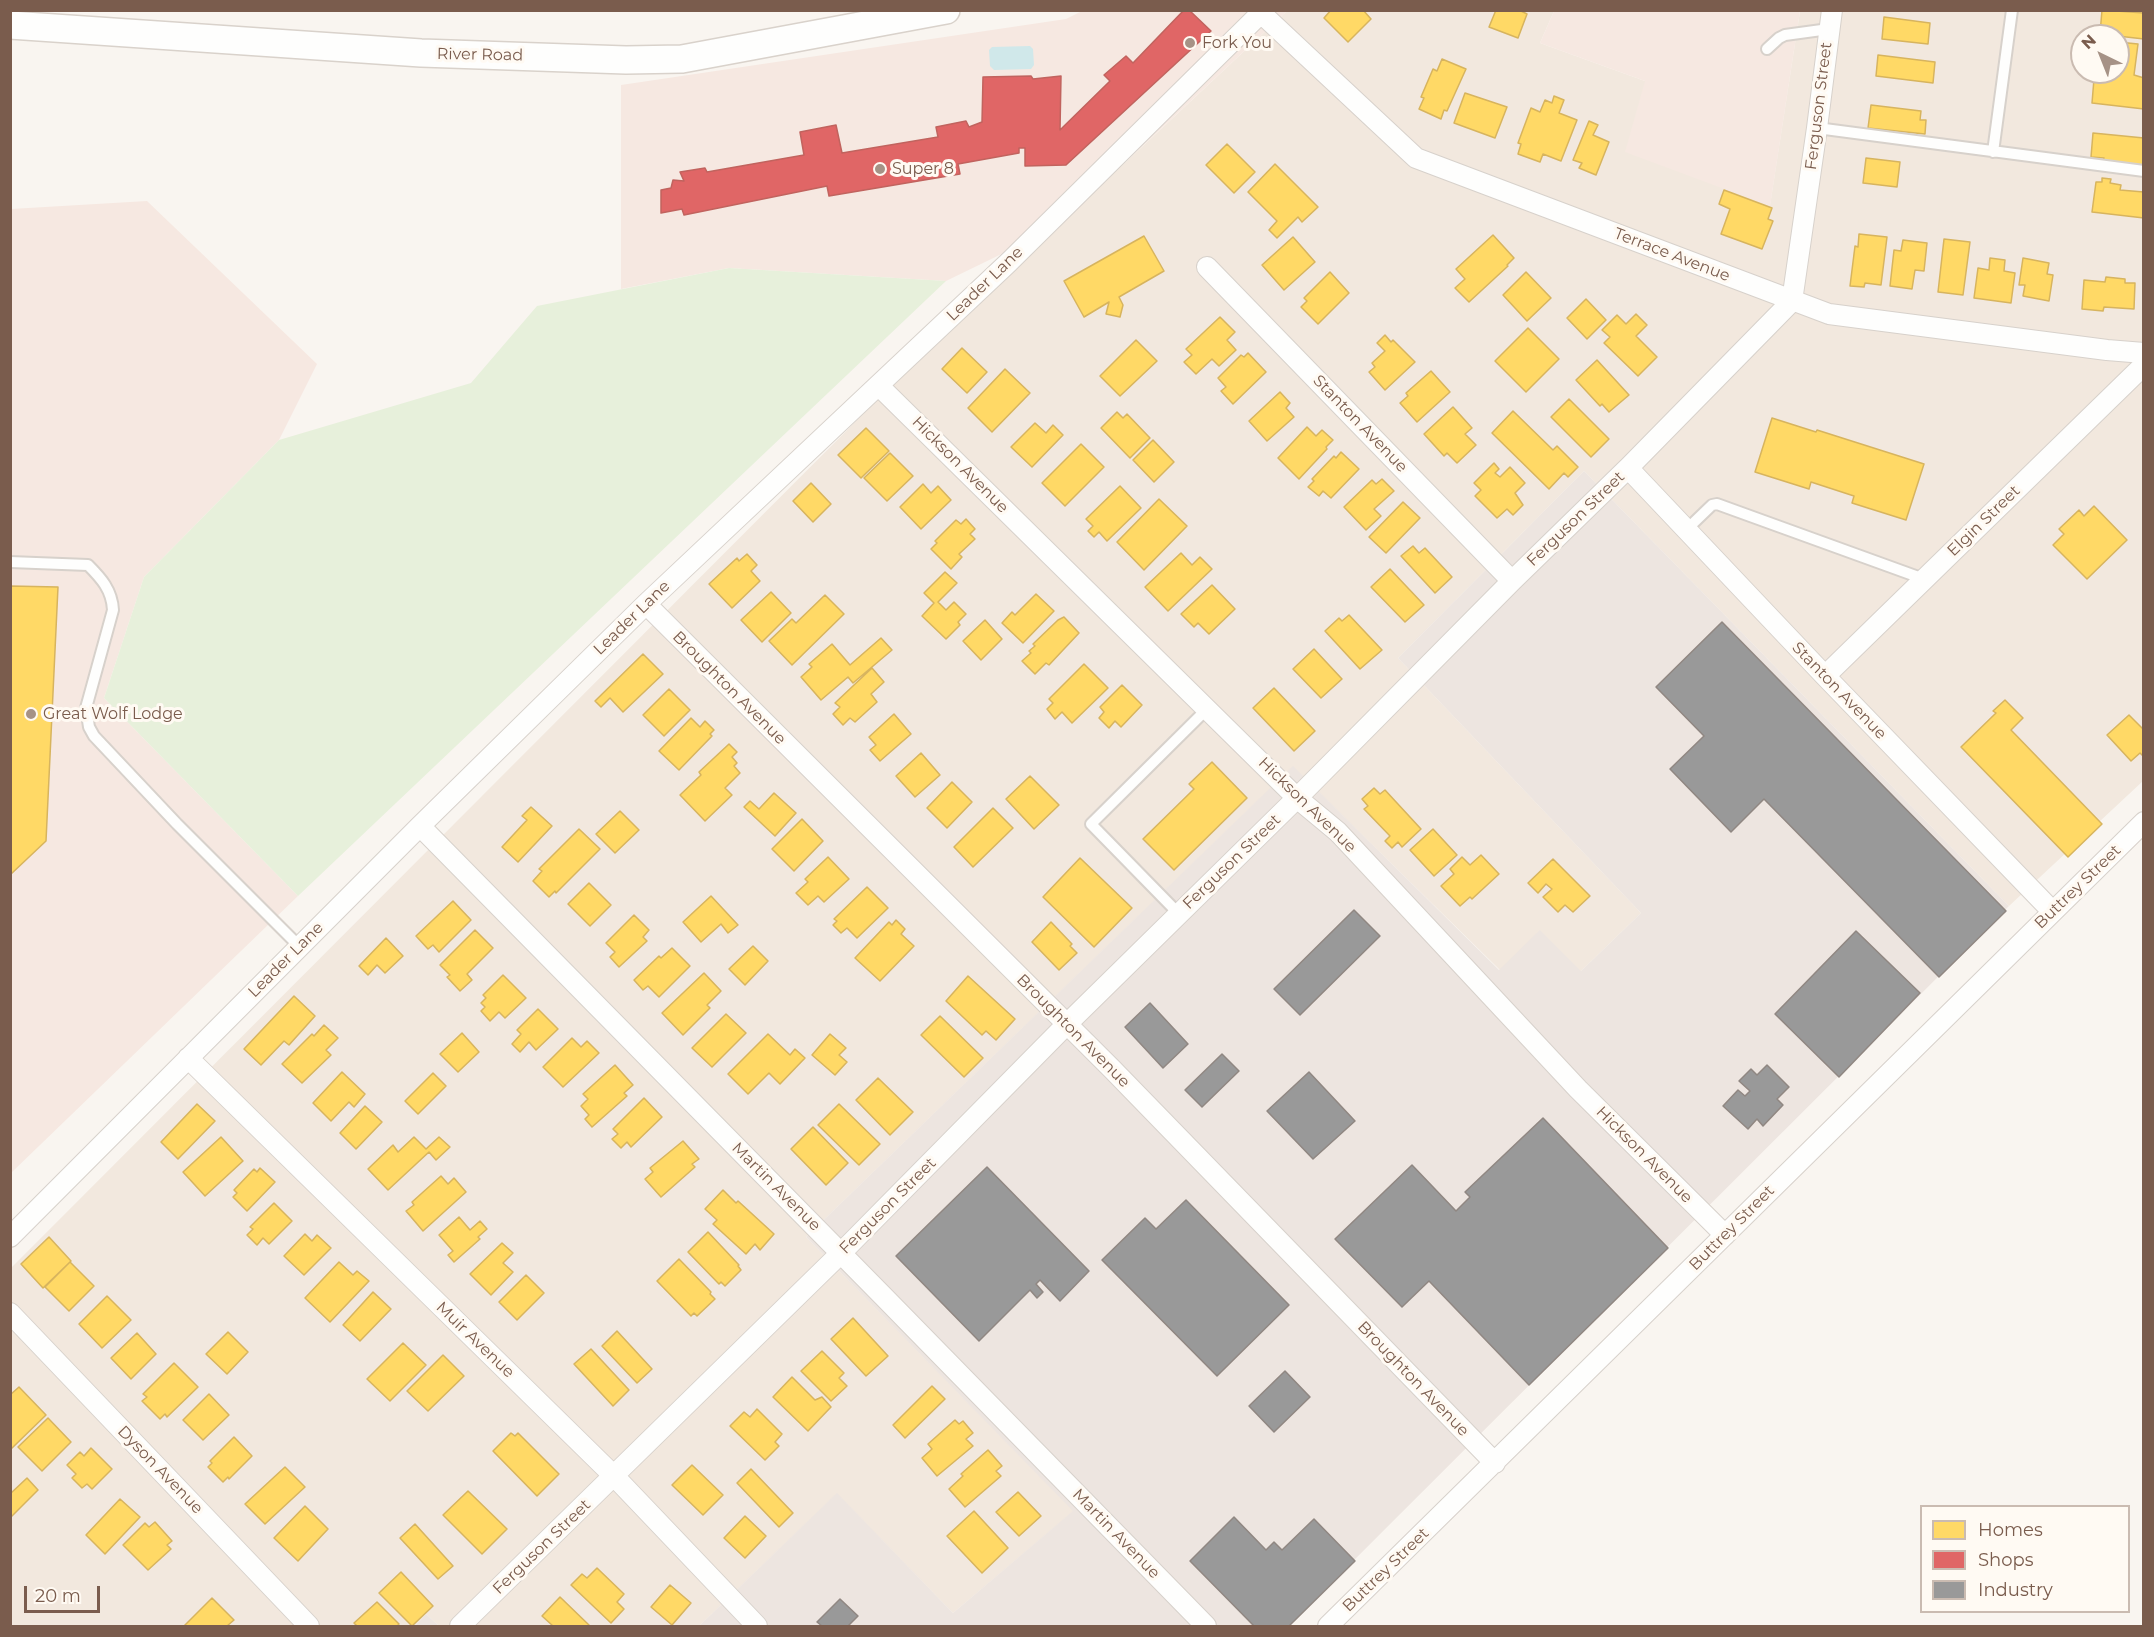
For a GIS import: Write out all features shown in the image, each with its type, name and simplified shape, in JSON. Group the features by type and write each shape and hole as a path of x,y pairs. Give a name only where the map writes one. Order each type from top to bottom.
{"main road":[{"name":"River Road","path":"10,26 421,53 660,60 682,59 946,10"}],"street":[{"name":"Terrace Avenue","path":"1263,12 1416,158 1829,314 2144,353"},
{"name":"Leader Lane","path":"10,1237 299,946 646,604 1009,262 1263,12"},
{"name":"Ferguson Street","path":"460,1626 841,1254 1066,1025 1298,798 1792,301 1831,20"},
{"name":"Stanton Avenue","path":"1207,267 1512,581"},
{"name":"Elgin Street","path":"1825,676 2144,365"},
{"name":"Hickson Avenue","path":"879,386 1298,798 1338,832 1578,1089 1725,1234"},
{"name":"Stanton Avenue","path":"1628,468 2052,911"},
{"name":"Broughton Avenue","path":"646,604 1120,1078 1495,1463"},
{"name":"Martin Avenue","path":"420,826 1206,1626"},
{"name":"Buttrey Street","path":"1328,1626 2052,911 2141,826"},
{"name":"Muir Avenue","path":"188,1058 615,1477 757,1626"},
{"name":"Dyson Avenue","path":"10,1313 309,1626"}],"lane":[{"path":"1994,152 2012,10"},
{"path":"1767,48 1785,35 1831,20"},
{"path":"1817,128 2144,171"},
{"path":"1686,530 1712,505 1717,504 1924,579"},
{"path":"10,562 88,565 102,579 111,595 113,610 86,708 89,727 101,746 299,946"},
{"path":"1179,914 1091,824 1207,709"}],"shaded area":[{"path":"1082,11 1287,11 1055,228 946,281 729,268 621,289 621,85 1066,19"},
{"path":"1287,11 1554,11 1540,43 1645,81 1770,205 1800,11 2143,11 2143,781 2009,906 1584,471 1398,658 1641,913 1581,971 1500,970 1293,767 806,1237 1074,1511 953,1613 837,1494 699,1626 439,1626 426,1614 415,1626 11,1626 11,1268 952,325"},
{"path":"1554,11 1800,11 1770,206 1625,152 1645,81 1540,43"},
{"path":"147,201 317,364 279,440 144,577 104,698 298,896 11,1173 11,209"},
{"path":"1584,471 2009,906 1288,1626 699,1626 837,1493 953,1613 1073,1511 806,1237 1293,766 1499,970 1540,930 1581,971 1641,913 1398,658"},
{"path":"426,1614 439,1626 415,1626"}],"green space":[{"path":"729,268 946,281 298,896 104,698 144,577 279,440 471,383 537,306"}],"water":[{"path":"1030,46 1033,49 1034,65 1031,69 994,70 990,66 989,50 992,47"}],"building: Homes":[{"path":"1331,10 1363,10 1371,19 1348,42 1324,18"},
{"path":"1496,10 1519,10 1527,14 1518,38 1489,27"},
{"path":"2102,10 2144,13 2144,39 2130,37 2130,24 2101,24"},
{"path":"1884,17 1930,23 1928,44 1882,39"},
{"path":"2130,43 2138,44 2134,75 2144,78 2144,109 2092,103 2094,84 2130,84"},
{"path":"1878,55 1935,62 1933,83 1876,76"},
{"path":"1442,59 1466,69 1441,119 1419,109 1424,98 1421,97 1433,69 1437,71"},
{"path":"1465,93 1507,107 1495,138 1454,123"},
{"path":"1554,96 1564,100 1559,113 1577,120 1561,161 1543,154 1540,162 1518,154 1521,144 1518,143 1531,108 1540,112 1545,100 1552,103"},
{"path":"1871,105 1921,111 1920,120 1926,120 1925,134 1868,128"},
{"path":"1589,121 1598,125 1593,135 1609,142 1596,175 1579,168 1582,163 1573,160"},
{"path":"2093,133 2144,138 2143,165 2103,161 2104,158 2091,157"},
{"path":"1227,144 1255,172 1234,193 1206,165"},
{"path":"1866,158 1900,162 1897,187 1863,183"},
{"path":"1275,164 1318,207 1302,222 1298,217 1277,238 1269,230 1277,221 1248,192"},
{"path":"2102,178 2111,179 2110,183 2121,185 2120,190 2144,192 2144,218 2092,212 2096,182 2102,182"},
{"path":"1724,190 1772,208 1768,219 1773,221 1762,249 1721,234 1730,209 1719,204"},
{"path":"1859,234 1887,237 1881,285 1865,283 1864,287 1850,286 1855,246 1858,247"},
{"path":"1493,235 1514,258 1469,302 1455,288 1465,279 1456,269"},
{"path":"1144,236 1164,271 1119,297 1123,305 1120,317 1106,314 1109,302 1084,317 1064,281"},
{"path":"1293,237 1315,262 1284,290 1262,265"},
{"path":"1944,239 1970,242 1963,295 1938,292"},
{"path":"1903,240 1927,243 1924,271 1915,270 1912,289 1890,286 1894,250 1901,251"},
{"path":"1990,258 2005,260 2004,271 2015,273 2011,303 1974,298 1978,268 1989,270"},
{"path":"2023,258 2049,263 2047,274 2053,275 2049,301 2023,296 2025,285 2019,285"},
{"path":"1330,272 1349,293 1318,324 1301,307 1307,301 1304,298"},
{"path":"1526,272 1551,298 1527,321 1503,295"},
{"path":"2106,277 2125,279 2125,283 2135,283 2134,309 2104,307 2103,311 2082,309 2084,280 2105,282"},
{"path":"1586,299 1606,320 1587,339 1567,318"},
{"path":"1636,314 1647,325 1636,336 1657,357 1638,376 1604,343 1610,337 1602,330 1617,315 1626,324"},
{"path":"1220,317 1235,332 1227,340 1236,350 1219,366 1212,359 1196,374 1184,362 1192,355 1186,349"},
{"path":"1528,328 1559,359 1526,392 1495,361"},
{"path":"1385,335 1415,362 1385,390 1369,372 1375,367 1372,363 1385,351 1377,343"},
{"path":"1136,340 1157,361 1120,396 1100,376"},
{"path":"962,348 987,372 967,393 942,369"},
{"path":"1248,353 1266,372 1233,404 1221,391 1226,387 1218,378 1241,355 1244,357"},
{"path":"1597,360 1629,395 1609,412 1602,404 1600,406 1576,380"},
{"path":"1005,369 1030,393 992,432 968,408"},
{"path":"1431,371 1450,392 1417,422 1400,403 1408,396 1406,393"},
{"path":"1280,392 1290,403 1286,408 1294,417 1267,441 1249,421"},
{"path":"1569,399 1609,439 1591,457 1551,417"},
{"path":"1453,407 1472,428 1465,434 1476,445 1457,463 1447,453 1444,456 1424,434"},
{"path":"1513,411 1553,450 1557,446 1578,467 1568,477 1564,473 1549,489 1492,433"},
{"path":"1117,412 1123,418 1127,414 1150,438 1130,458 1101,428"},
{"path":"1772,418 1924,464 1906,520 1852,503 1854,496 1811,482 1809,489 1755,472"},
{"path":"1035,423 1046,433 1053,425 1063,435 1032,467 1011,447"},
{"path":"1307,427 1316,436 1322,430 1333,440 1299,479 1278,458"},
{"path":"866,428 889,451 861,478 838,455"},
{"path":"1153,440 1174,462 1154,482 1133,460"},
{"path":"1081,444 1104,467 1065,506 1042,483"},
{"path":"1341,452 1359,469 1331,498 1323,491 1319,496 1308,487 1314,481 1312,479 1334,456 1336,458"},
{"path":"890,453 913,476 887,501 864,478"},
{"path":"1494,463 1499,469 1495,473 1500,477 1510,467 1525,483 1515,493 1523,505 1513,515 1507,509 1497,518 1475,496 1481,490 1474,483"},
{"path":"1382,479 1394,491 1374,509 1381,516 1366,530 1344,507 1372,480 1376,484"},
{"path":"811,483 831,504 813,522 793,501"},
{"path":"923,484 931,493 938,486 951,500 921,529 900,507"},
{"path":"1120,486 1141,508 1107,541 1099,532 1094,537 1088,531 1093,526 1086,519"},
{"path":"1159,499 1187,526 1144,570 1117,542"},
{"path":"1403,502 1420,518 1386,553 1369,537"},
{"path":"2094,506 2127,540 2087,579 2053,545 2064,534 2059,529 2079,510 2084,516"},
{"path":"966,519 975,529 970,534 975,539 959,554 962,557 951,569 931,549 937,543 935,541 956,520 961,524"},
{"path":"1413,546 1419,553 1425,548 1452,577 1435,593 1401,556"},
{"path":"1181,553 1192,565 1200,557 1212,569 1168,611 1145,587"},
{"path":"747,554 757,565 751,571 760,581 732,608 709,584 737,558 739,561"},
{"path":"1390,569 1424,605 1405,622 1371,587"},
{"path":"945,572 957,583 938,602 946,610 954,602 966,614 958,622 960,625 946,639 922,616 934,603 924,593"},
{"path":"1212,585 1235,609 1209,634 1198,623 1194,627 1181,614"},
{"name":"Great Wolf Lodge","path":"10,586 58,587 46,841 10,875"},
{"path":"771,592 791,613 762,642 741,620"},
{"path":"1036,594 1054,611 1023,643 1002,623 1012,612 1015,615"},
{"path":"825,595 844,614 792,665 769,641 792,619 796,623"},
{"path":"1349,615 1382,650 1360,669 1325,631 1339,618 1342,621"},
{"path":"1064,617 1079,633 1049,665 1046,663 1035,674 1022,661 1031,653 1029,651 1035,646 1033,644"},
{"path":"985,620 1002,639 981,660 963,641"},
{"path":"881,638 892,650 853,683 848,677 821,700 801,677 812,667 809,664 832,644 850,665"},
{"path":"1314,649 1342,679 1321,698 1293,669"},
{"path":"643,654 663,674 623,712 610,698 601,707 595,701"},
{"path":"1084,664 1108,688 1072,723 1062,712 1055,719 1047,709 1053,703 1049,699"},
{"path":"872,668 884,682 871,694 877,702 855,722 850,718 843,725 833,714 840,707 835,703"},
{"path":"1122,685 1142,705 1121,727 1115,721 1109,728 1099,718 1104,712 1100,707"},
{"path":"1274,688 1315,731 1294,751 1253,708"},
{"path":"669,689 690,710 664,736 643,715"},
{"path":"2005,700 2023,718 2011,730 2102,824 2068,857 1961,747 1996,713 1993,711"},
{"path":"894,714 911,734 880,761 870,750 876,745 869,737"},
{"path":"2129,715 2144,730 2144,757 2140,753 2131,761 2107,735"},
{"path":"691,718 700,727 705,721 714,730 710,734 712,736 679,770 659,751"},
{"path":"729,744 737,752 732,757 737,763 734,766 740,773 725,788 732,795 705,821 680,795 701,775 699,772"},
{"path":"921,753 940,775 915,797 896,776"},
{"path":"1212,762 1247,798 1174,870 1143,839 1194,789 1189,784"},
{"path":"1030,776 1059,805 1034,829 1006,799"},
{"path":"952,782 972,802 947,828 927,808"},
{"path":"1374,788 1380,794 1385,790 1421,829 1402,847 1398,842 1392,848 1385,841 1390,836 1364,809 1368,806 1362,799"},
{"path":"774,793 796,813 775,836 744,807 750,801 759,809"},
{"path":"531,807 552,826 518,862 502,847 527,820 522,816"},
{"path":"993,808 1013,828 973,867 954,847"},
{"path":"620,811 639,830 615,853 596,834"},
{"path":"802,819 823,841 794,871 772,849"},
{"path":"579,829 600,849 556,893 555,891 549,897 533,881 542,871 539,869"},
{"path":"1433,829 1457,855 1434,876 1410,850"},
{"path":"1481,855 1499,874 1472,899 1470,897 1460,906 1441,886 1454,874 1450,869 1462,857 1470,865"},
{"path":"828,857 849,879 824,902 818,896 808,905 796,893 808,882 805,879"},
{"path":"1080,858 1132,908 1094,947 1043,897"},
{"path":"1553,859 1590,896 1573,912 1565,905 1558,912 1543,897 1552,889 1546,884 1538,893 1528,883"},
{"path":"589,883 611,905 590,926 568,904"},
{"path":"867,887 888,908 857,938 847,928 841,933 833,925 837,921 834,919"},
{"path":"711,896 738,925 728,933 721,924 701,942 683,922"},
{"path":"453,901 471,920 439,952 433,945 428,949 416,936"},
{"path":"634,915 649,930 643,937 647,941 619,967 610,957 615,952 606,943"},
{"path":"896,920 905,929 901,934 914,946 880,981 855,958 889,922 892,925"},
{"path":"1051,922 1072,944 1070,946 1077,953 1059,970 1032,942"},
{"path":"475,930 493,948 467,974 472,980 460,991 447,977 450,975 440,965"},
{"path":"386,938 403,956 385,973 377,965 368,975 359,966"},
{"path":"753,946 768,961 745,985 729,969"},
{"path":"672,948 690,966 659,997 648,986 643,990 634,980 659,956 661,958"},
{"path":"704,973 721,991 707,1005 710,1008 683,1035 662,1013"},
{"path":"503,975 526,998 505,1018 499,1012 490,1021 481,1011 485,1007 481,1003 486,998 483,995"},
{"path":"968,976 1015,1019 996,1040 986,1031 982,1035 946,1001"},
{"path":"294,996 315,1016 289,1045 284,1041 261,1065 244,1049"},
{"path":"538,1009 558,1029 536,1050 529,1042 520,1052 512,1044 521,1034 517,1030"},
{"path":"726,1014 746,1033 712,1067 692,1048"},
{"path":"940,1016 983,1058 964,1077 921,1035"},
{"path":"324,1025 338,1038 326,1050 331,1055 302,1083 282,1064"},
{"path":"462,1033 479,1052 458,1072 440,1054"},
{"path":"768,1034 790,1055 795,1049 805,1058 780,1084 769,1073 748,1094 728,1074"},
{"path":"830,1034 846,1048 839,1055 847,1062 835,1075 812,1055"},
{"path":"572,1038 581,1047 587,1041 599,1053 563,1087 543,1067"},
{"path":"615,1065 633,1085 624,1093 627,1096 592,1127 585,1119 589,1115 581,1106 588,1099 583,1094"},
{"path":"342,1072 365,1094 354,1107 349,1102 331,1121 313,1103"},
{"path":"433,1073 446,1086 418,1114 405,1101"},
{"path":"878,1078 913,1112 890,1135 856,1100"},
{"path":"644,1098 662,1117 631,1147 627,1142 621,1148 612,1139 618,1134 613,1129"},
{"path":"197,1104 215,1121 178,1159 161,1142"},
{"path":"839,1104 880,1144 859,1165 818,1125"},
{"path":"365,1106 382,1122 356,1149 340,1133"},
{"path":"813,1127 848,1163 826,1185 791,1149"},
{"path":"221,1137 243,1161 205,1196 183,1172"},
{"path":"414,1137 426,1149 439,1137 450,1147 436,1160 429,1152 388,1190 368,1169 393,1145 398,1152"},
{"path":"683,1141 699,1159 692,1164 695,1167 661,1197 645,1179 653,1172 650,1168"},
{"path":"260,1168 275,1182 247,1211 233,1197 237,1193 234,1190 254,1169 257,1172"},
{"path":"441,1176 448,1184 454,1178 466,1192 423,1231 406,1211 414,1205 412,1202"},
{"path":"723,1190 774,1234 760,1250 755,1244 746,1254 713,1224 717,1220 705,1209"},
{"path":"274,1203 292,1221 269,1244 263,1238 257,1245 247,1235 253,1229 250,1227"},
{"path":"459,1217 470,1230 480,1221 487,1229 478,1237 480,1239 454,1262 448,1255 453,1251 439,1235"},
{"path":"708,1232 741,1270 725,1286 721,1282 719,1284 688,1252"},
{"path":"305,1234 312,1241 317,1235 331,1248 304,1275 284,1256"},
{"path":"49,1237 71,1261 43,1288 21,1264"},
{"path":"502,1243 513,1253 503,1263 513,1272 491,1295 470,1274"},
{"path":"679,1259 715,1299 697,1316 694,1313 691,1316 657,1281"},
{"path":"70,1262 94,1286 69,1311 45,1287"},
{"path":"339,1262 353,1275 357,1271 369,1281 330,1322 305,1298"},
{"path":"526,1275 544,1293 517,1320 499,1302"},
{"path":"373,1292 391,1309 360,1341 343,1325"},
{"path":"107,1296 131,1320 102,1348 79,1324"},
{"path":"853,1318 888,1356 866,1376 831,1339"},
{"path":"617,1331 652,1369 637,1383 602,1346"},
{"path":"228,1332 248,1352 227,1374 206,1354"},
{"path":"137,1333 156,1354 131,1379 111,1358"},
{"path":"403,1343 426,1365 390,1401 367,1379"},
{"path":"591,1349 629,1390 613,1406 574,1364"},
{"path":"822,1351 844,1373 839,1378 847,1386 831,1401 801,1371"},
{"path":"443,1355 464,1376 428,1411 407,1391"},
{"path":"174,1363 198,1387 167,1417 165,1414 160,1419 142,1401 147,1397 143,1394"},
{"path":"792,1377 815,1400 822,1397 831,1407 808,1431 773,1397"},
{"path":"932,1386 945,1399 905,1438 893,1425"},
{"path":"19,1387 46,1415 10,1450 10,1395"},
{"path":"209,1394 229,1415 203,1440 183,1420"},
{"path":"757,1409 782,1434 775,1442 779,1446 765,1460 730,1426 744,1412 750,1417"},
{"path":"48,1418 71,1442 42,1471 18,1447"},
{"path":"955,1420 959,1424 963,1421 973,1433 966,1439 973,1446 937,1476 922,1458 932,1449 928,1444"},
{"path":"511,1433 515,1436 518,1433 559,1474 537,1496 493,1451"},
{"path":"234,1437 252,1456 223,1482 208,1467 212,1463 210,1461"},
{"path":"91,1448 112,1469 92,1489 87,1484 82,1488 72,1478 76,1474 67,1465 80,1452 84,1456"},
{"path":"988,1450 1002,1466 996,1471 1001,1476 965,1507 949,1489 963,1476 961,1474"},
{"path":"692,1465 723,1495 703,1515 672,1485"},
{"path":"285,1467 305,1487 265,1524 245,1504"},
{"path":"751,1469 793,1513 779,1527 737,1483"},
{"path":"27,1478 38,1490 10,1518 10,1494"},
{"path":"468,1491 507,1529 482,1554 443,1515"},
{"path":"1018,1492 1041,1516 1019,1536 996,1512"},
{"path":"120,1499 140,1517 105,1554 86,1535"},
{"path":"305,1506 328,1529 298,1561 274,1538"},
{"path":"974,1511 1008,1548 982,1573 947,1536"},
{"path":"745,1516 766,1536 745,1558 724,1538"},
{"path":"155,1522 172,1541 167,1545 171,1549 148,1570 123,1545 145,1523 149,1527"},
{"path":"415,1524 453,1566 438,1579 400,1538"},
{"path":"597,1568 624,1594 617,1602 624,1609 611,1623 571,1585 582,1574 587,1578"},
{"path":"401,1572 433,1606 412,1626 379,1593"},
{"path":"670,1585 691,1603 672,1625 651,1607"},
{"path":"560,1597 590,1626 553,1626 542,1616"},
{"path":"212,1598 234,1620 227,1626 184,1626"},
{"path":"377,1602 399,1624 397,1626 357,1626 354,1623"}],"building: Shops":[{"path":"1184,10 1189,10 1211,31 1066,165 1025,166 1025,148 1019,148 1019,153 958,164 960,174 829,196 827,186 684,215 682,209 661,213 661,190 671,188 673,180 684,181 680,172 705,168 707,172 804,155 800,132 836,125 842,153 938,137 936,127 966,121 969,127 982,122 983,77 1031,76 1033,79 1061,76 1060,130 1110,81 1104,75 1126,56 1133,63"}],"building: Industry":[{"path":"1722,622 2006,911 1939,977 1764,799 1731,832 1670,769 1704,736 1656,687"},
{"path":"1354,910 1380,936 1300,1015 1274,989"},
{"path":"1856,931 1920,993 1839,1077 1775,1014"},
{"path":"1150,1003 1188,1044 1163,1068 1125,1027"},
{"path":"1222,1054 1239,1071 1202,1107 1185,1090"},
{"path":"1767,1065 1789,1087 1777,1099 1783,1105 1763,1126 1757,1119 1748,1129 1723,1106 1738,1090 1745,1096 1750,1091 1739,1081 1751,1069 1757,1075"},
{"path":"1309,1072 1355,1121 1313,1159 1267,1111"},
{"path":"1543,1118 1668,1248 1529,1385 1429,1281 1402,1307 1335,1239 1412,1165 1456,1211 1470,1197 1465,1192"},
{"path":"987,1167 1089,1271 1060,1301 1040,1280 1036,1284 1043,1292 1037,1298 1030,1290 979,1341 896,1256"},
{"path":"1186,1200 1289,1305 1217,1376 1102,1260 1145,1218 1156,1229"},
{"path":"1285,1371 1310,1397 1274,1432 1249,1406"},
{"path":"1234,1517 1266,1550 1274,1542 1282,1550 1314,1519 1355,1561 1289,1626 1254,1626 1190,1561"},
{"path":"840,1599 858,1616 848,1626 822,1626 817,1622"}],"place":[{"name":"Fork You","path":"1190,43"},
{"name":"Super 8","path":"880,169"},
{"name":"Great Wolf Lodge","path":"31,714"}]}
